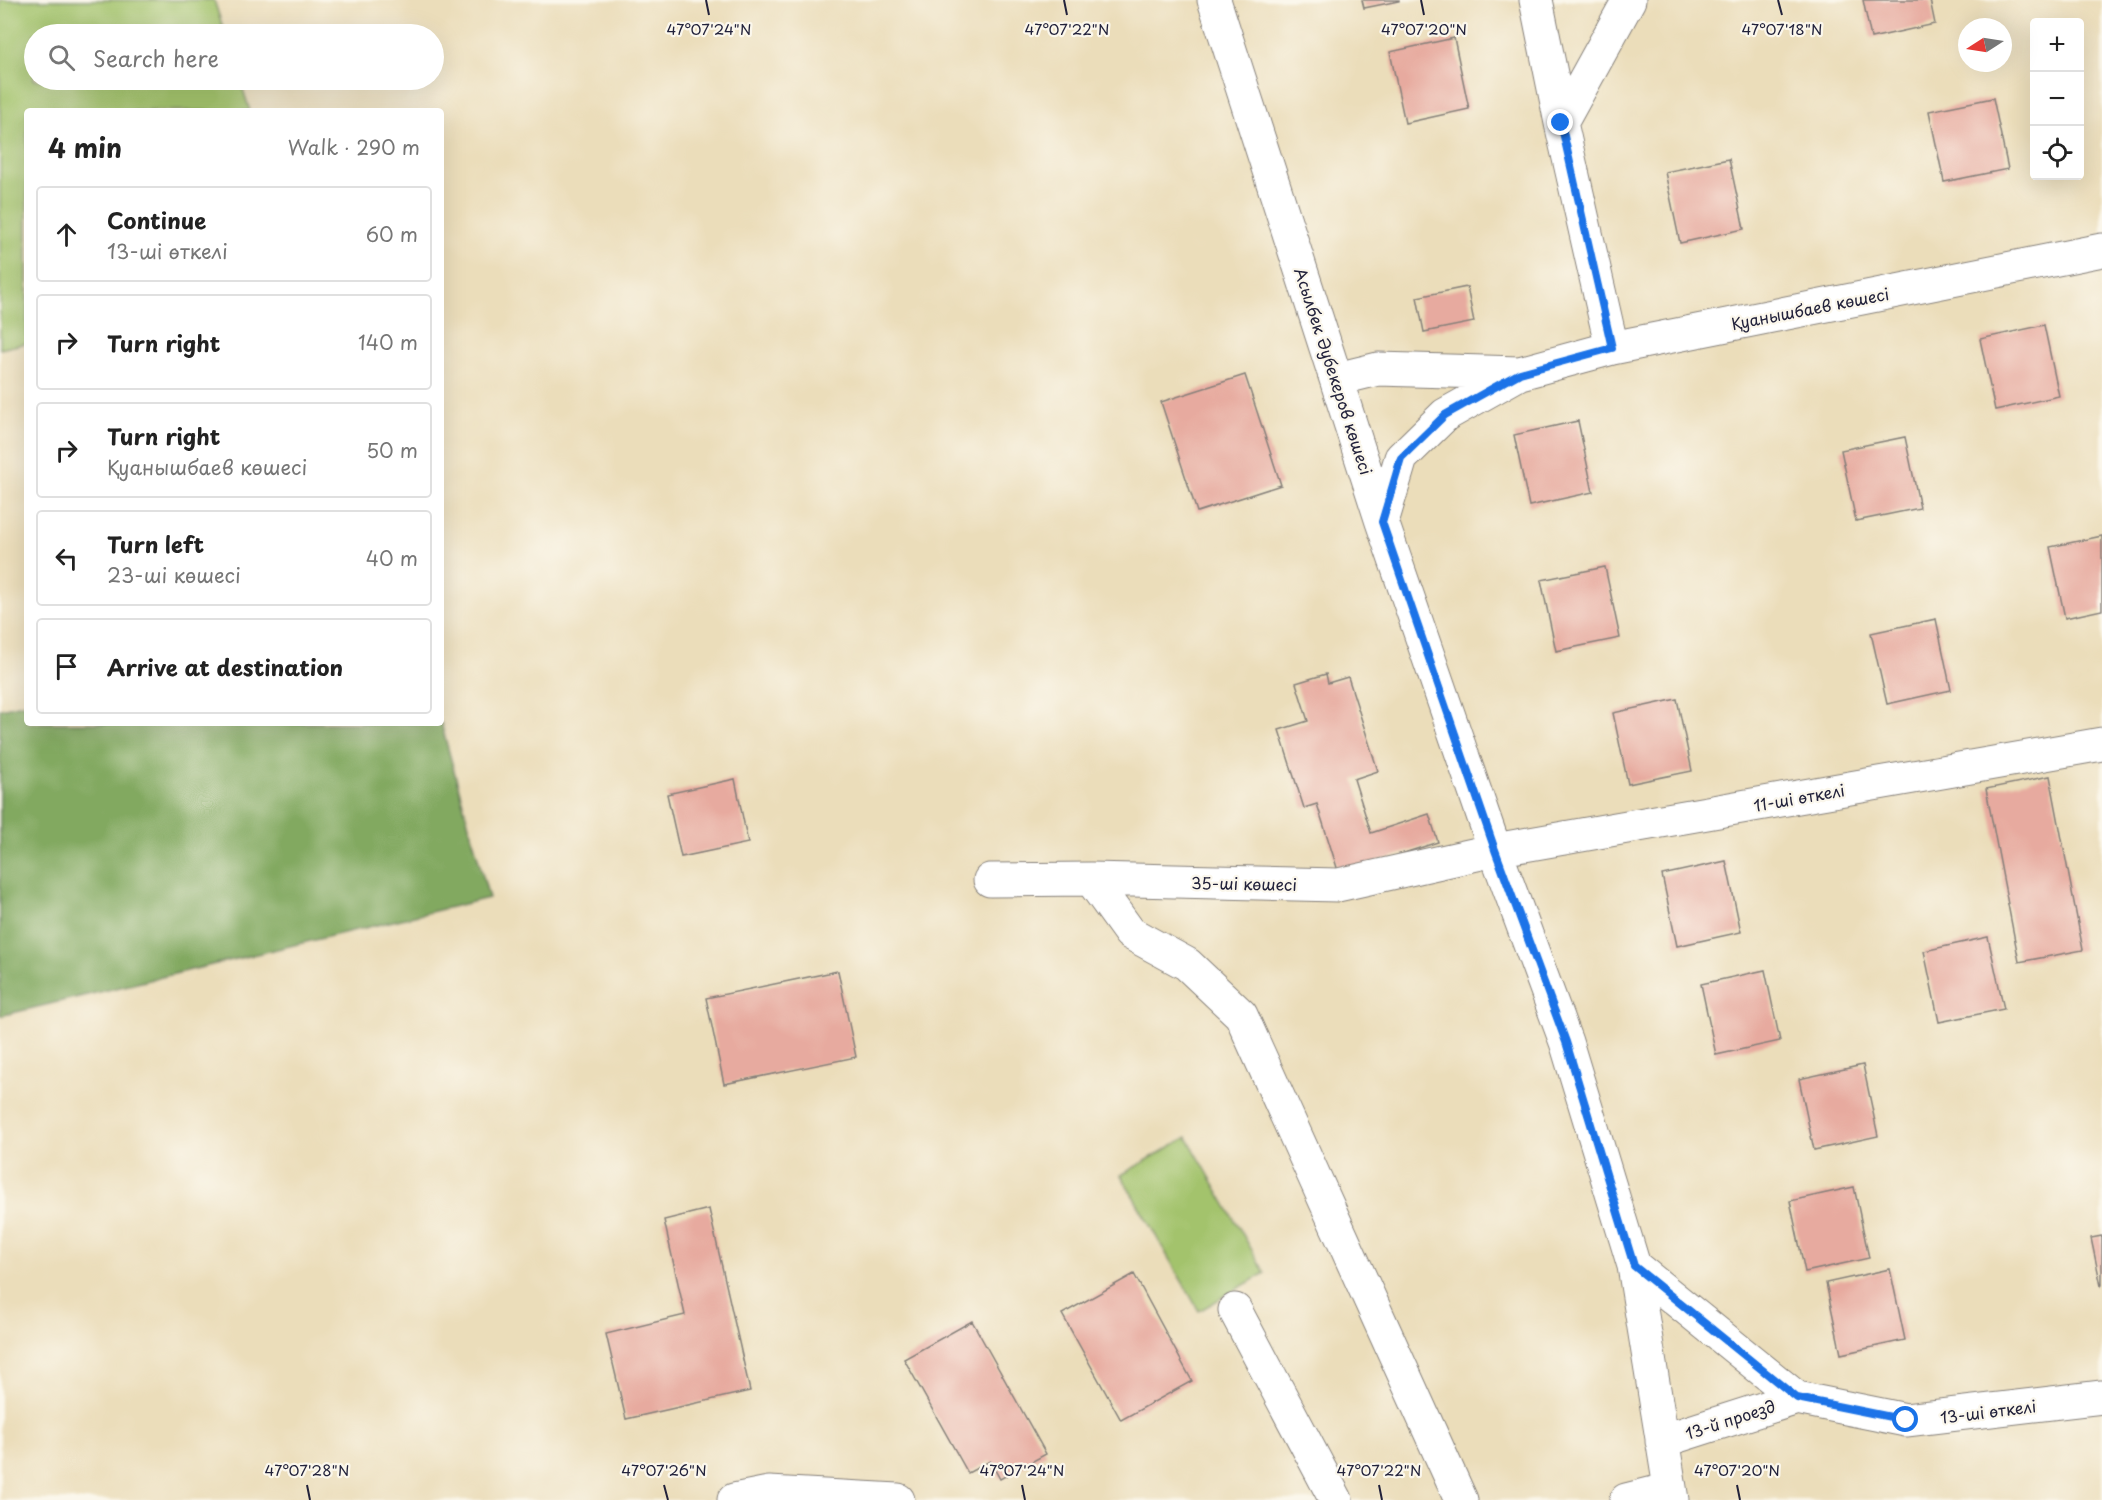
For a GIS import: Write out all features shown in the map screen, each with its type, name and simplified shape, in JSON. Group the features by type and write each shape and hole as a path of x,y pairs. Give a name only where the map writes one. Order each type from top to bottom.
{"street":[{"name":"Асылбек Әубекеров көшесі","path":"1214,0 1382,522 1495,850 1566,1042 1634,1266 1671,1494"},
{"path":"1536,0 1561,123 1612,348"},
{"path":"1561,123 1629,0"},
{"name":"Қуанышбаев көшесі","path":"1382,522 1401,458 1445,415 1520,373 1612,348 2102,250"},
{"name":"Қуанышбаев көшесі","path":"1337,380 1378,369 1520,373"},
{"name":"11-ші өткелі","path":"1495,850 2102,744"},
{"name":"35-ші көшесі","path":"990,880 1091,879 1338,885 1495,850"},
{"path":"1091,879 1130,933 1187,964 1241,1015 1461,1500"},
{"name":"13-ші өткелі","path":"1634,1266 1797,1398 1906,1420 2102,1397"},
{"path":"1235,1310 1336,1500"},
{"name":"13-й проезд","path":"1662,1441 1797,1398"},
{"path":"734,1500 770,1493 898,1500"},
{"path":"1626,1500 1671,1494"}],"green space":[{"path":"0,0 214,0 222,24 24,24 24,90 243,90 249,108 24,108 24,344 0,349"},
{"path":"24,704 24,726 442,726 489,898 0,1016 0,709"},
{"path":"1187,1137 1265,1273 1199,1311 1121,1175"}],"building":[{"path":"1362,0 1399,0 1399,1 1364,8"},
{"path":"1863,0 1930,0 1935,24 1871,38"},
{"path":"1454,38 1469,109 1405,123 1390,52"},
{"path":"1993,98 2008,169 1944,182 1929,111"},
{"path":"1729,159 1744,229 1680,243 1665,172"},
{"path":"1467,287 1474,322 1424,332 1417,297"},
{"path":"2044,325 2059,396 1995,410 1980,339"},
{"path":"1245,375 1281,485 1197,512 1161,402"},
{"path":"1578,421 1593,492 1529,506 1514,435"},
{"path":"1905,437 1920,508 1856,521 1841,450"},
{"path":"2102,536 2102,610 2065,618 2050,547"},
{"path":"1605,567 1620,638 1556,651 1541,580"},
{"path":"1936,619 1951,690 1887,704 1871,633"},
{"path":"1326,674 1328,683 1348,677 1378,771 1354,779 1371,833 1429,814 1438,842 1339,874 1317,804 1304,808 1279,730 1308,721 1296,683"},
{"path":"1677,699 1692,771 1628,784 1613,713"},
{"path":"2050,776 2083,950 2019,962 1986,789"},
{"path":"735,779 748,843 681,857 667,794"},
{"path":"1726,861 1741,932 1677,946 1662,875"},
{"path":"1988,937 2004,1009 1939,1022 1924,951"},
{"path":"1765,970 1780,1041 1716,1055 1701,984"},
{"path":"838,971 856,1057 724,1084 706,998"},
{"path":"1863,1065 1878,1136 1814,1150 1799,1079"},
{"path":"1854,1187 1869,1258 1805,1272 1790,1201"},
{"path":"709,1209 750,1391 626,1419 606,1334 685,1315 664,1220"},
{"path":"2102,1236 2102,1285 2101,1286 2091,1238"},
{"path":"1890,1269 1905,1340 1841,1354 1826,1283"},
{"path":"1134,1274 1192,1381 1121,1420 1062,1314"},
{"path":"972,1321 1046,1454 1000,1479 990,1461 968,1473 904,1359"}],"route":[{"path":"1561,123 1612,348 1520,373 1445,415 1401,458 1382,522 1495,850 1566,1042 1634,1266 1797,1398 1906,1420"}]}
